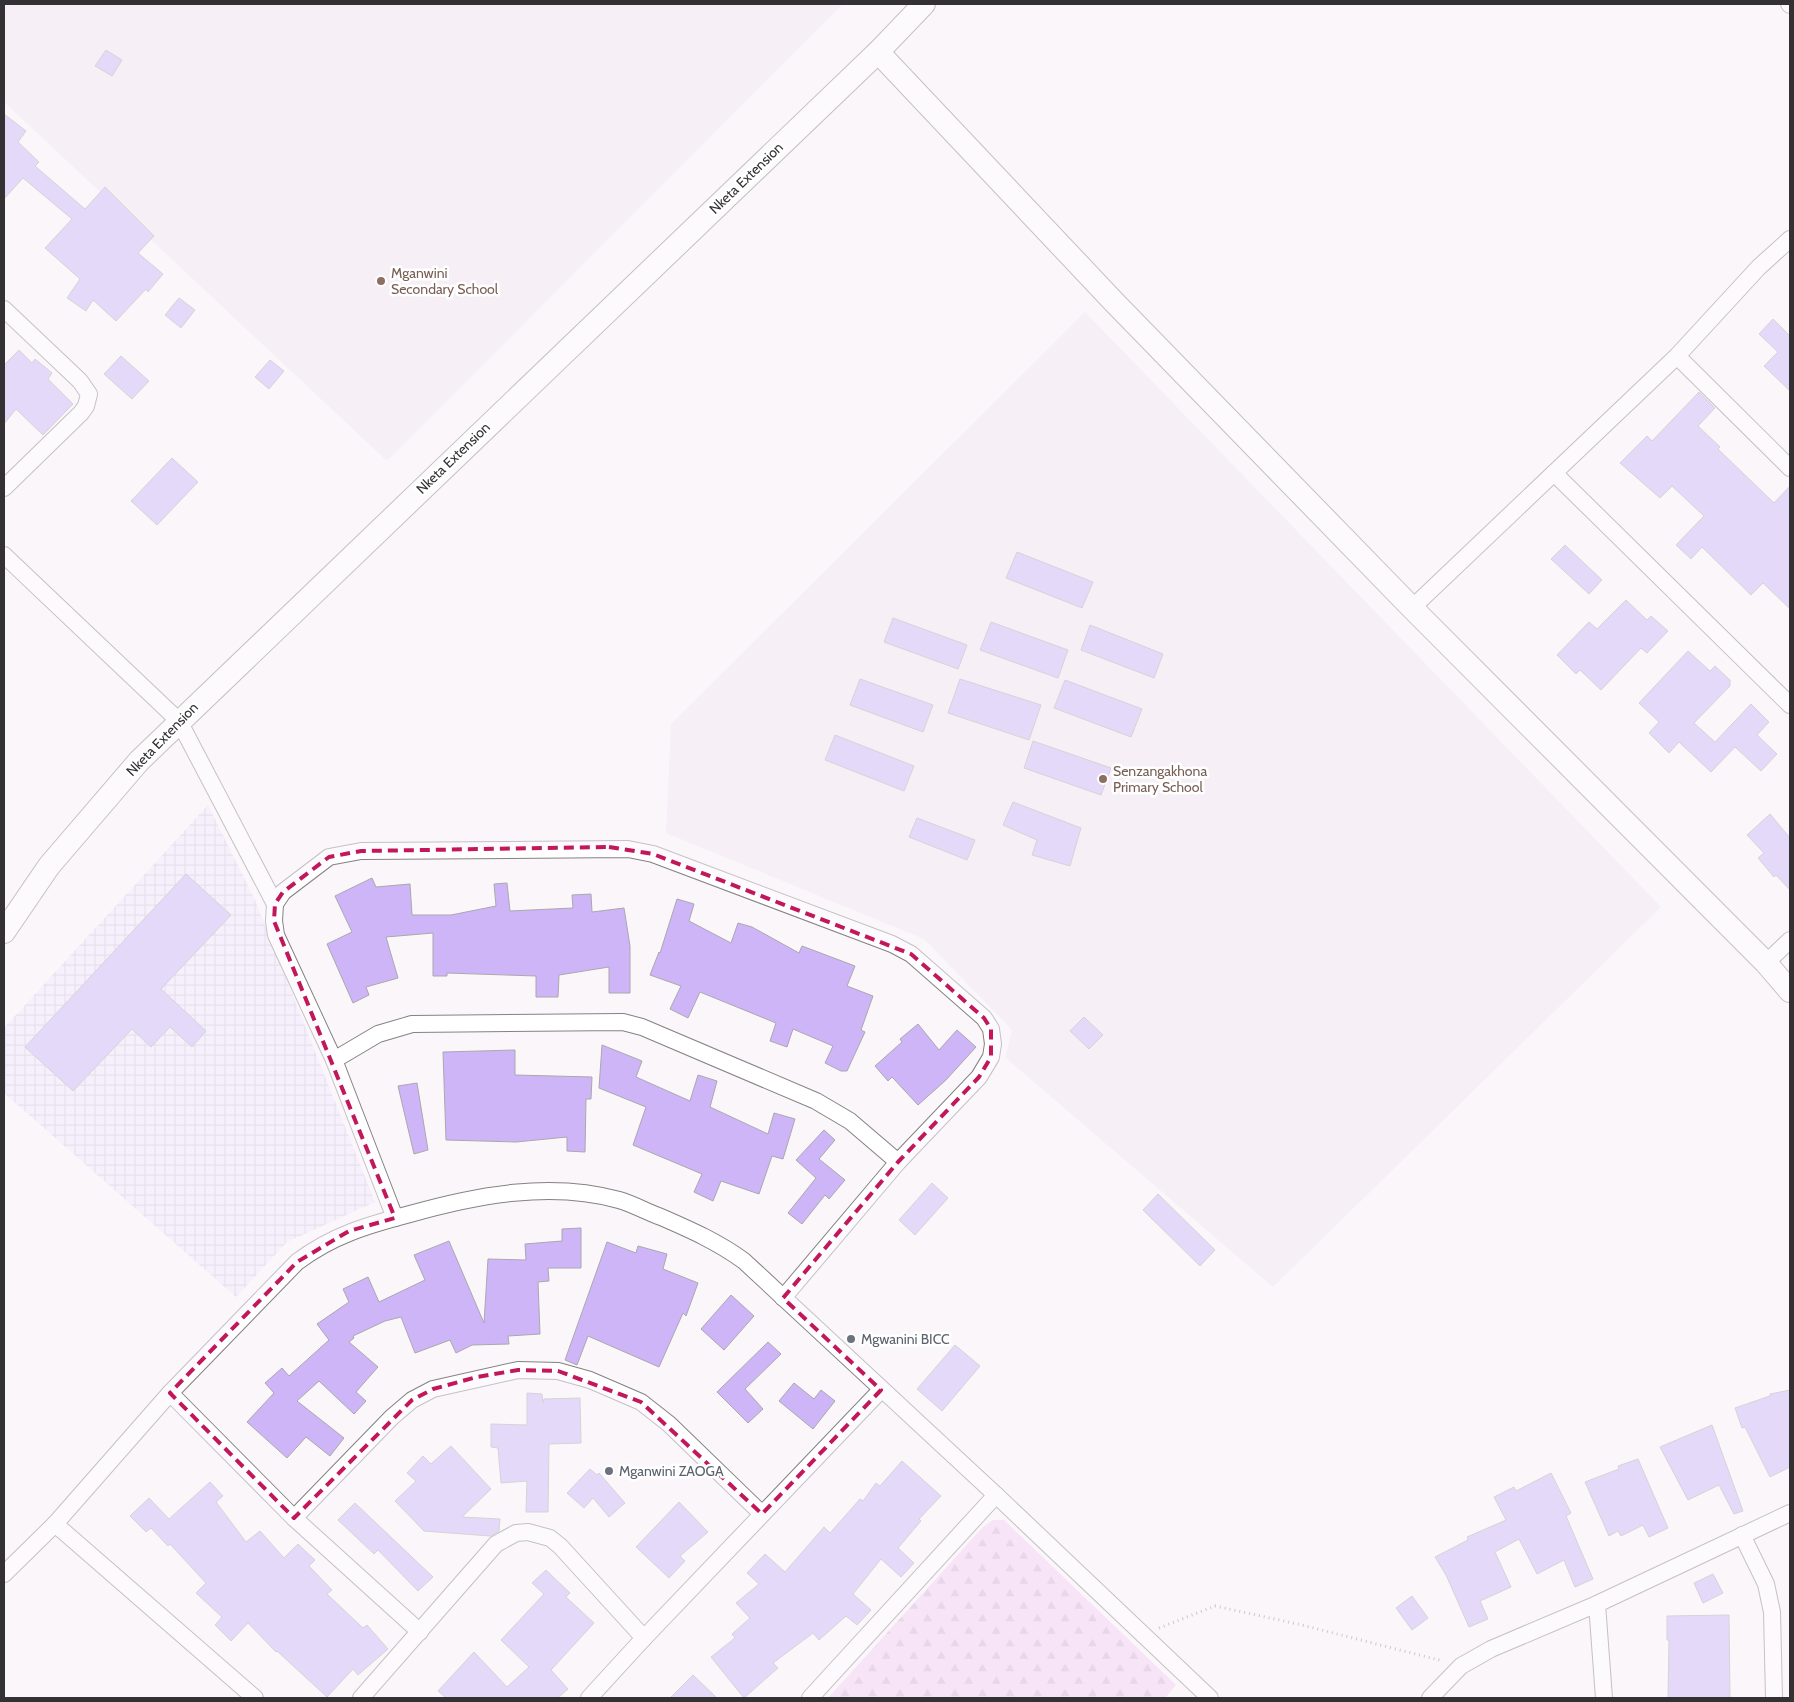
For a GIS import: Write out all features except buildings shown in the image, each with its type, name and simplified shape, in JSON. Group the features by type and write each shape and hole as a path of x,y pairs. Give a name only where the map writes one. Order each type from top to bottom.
{"street":[{"name":"Nketa Extension","path":"4,932 49,866 138,761 878,52 924,4"},
{"path":"878,52 1114,302 1412,608 1766,963 1790,991"},
{"path":"1412,608 1677,356 1759,267 1790,239"},
{"path":"4,309 80,381 89,394 86,406 81,413 4,488"},
{"path":"1677,356 1790,468"},
{"path":"1554,473 1790,705"},
{"path":"4,555 179,720 275,904"},
{"path":"395,1218 334,1060 276,935 274,921 275,904 282,892 294,881 329,857 361,851 608,847 653,854 892,944 911,954 984,1018 991,1029 993,1044 991,1057 979,1077 898,1162 783,1298"},
{"path":"1766,963 1790,940"},
{"path":"334,1060 378,1034 412,1024 623,1022 816,1100 850,1120 898,1162"},
{"path":"4,1574 55,1524 170,1393 297,1262 317,1247 349,1231 480,1196 540,1191 594,1194 620,1201 703,1234 744,1261 996,1495 1210,1698"},
{"path":"294,1518 392,1417 412,1400 433,1389 518,1370 558,1371 590,1380 641,1402 669,1424 762,1514"},
{"path":"589,1698 881,1390"},
{"path":"170,1393 294,1518 420,1632"},
{"path":"810,1698 996,1495"},
{"path":"1430,1698 1461,1666 1492,1649 1597,1604 1790,1513"},
{"path":"55,1524 255,1698"},
{"path":"361,1698 496,1544 516,1533 528,1532 550,1538 560,1546 644,1638"},
{"path":"1742,1535 1766,1584 1772,1612 1774,1698"},
{"path":"1597,1604 1604,1698"}],"path":[{"path":"1142,1634 1215,1606 1302,1625 1461,1666"}],"highlighted area":[{"path":"609,847 653,854 911,954 984,1018 991,1029 991,1057 979,1077 898,1162 783,1298 881,1390 762,1514 641,1402 558,1371 518,1370 477,1377 433,1389 412,1400 294,1518 170,1393 297,1262 349,1231 395,1218 274,921 275,904 283,892 329,857 361,851"}],"shaded area":[{"name":"Mganwini Secondary School","path":"4,4 843,4 387,461 4,102"},
{"name":"Senzangakhona Primary School","path":"1085,312 1661,907 1273,1287 1005,1057 1012,1030 924,939 666,833 671,724"},
{"path":"208,805 254,898 375,1202 287,1242 236,1297 4,1093 4,1028"}],"green space":[{"path":"993,1520 1004,1520 1176,1685 1165,1698 828,1698 983,1527"}],"place":[{"name":"Mganwini Secondary School","path":"381,281"},
{"name":"Senzangakhona Primary School","path":"1103,779"},
{"name":"Mgwanini BICC","path":"851,1339"},
{"name":"Mganwini ZAOGA","path":"609,1471"}]}
